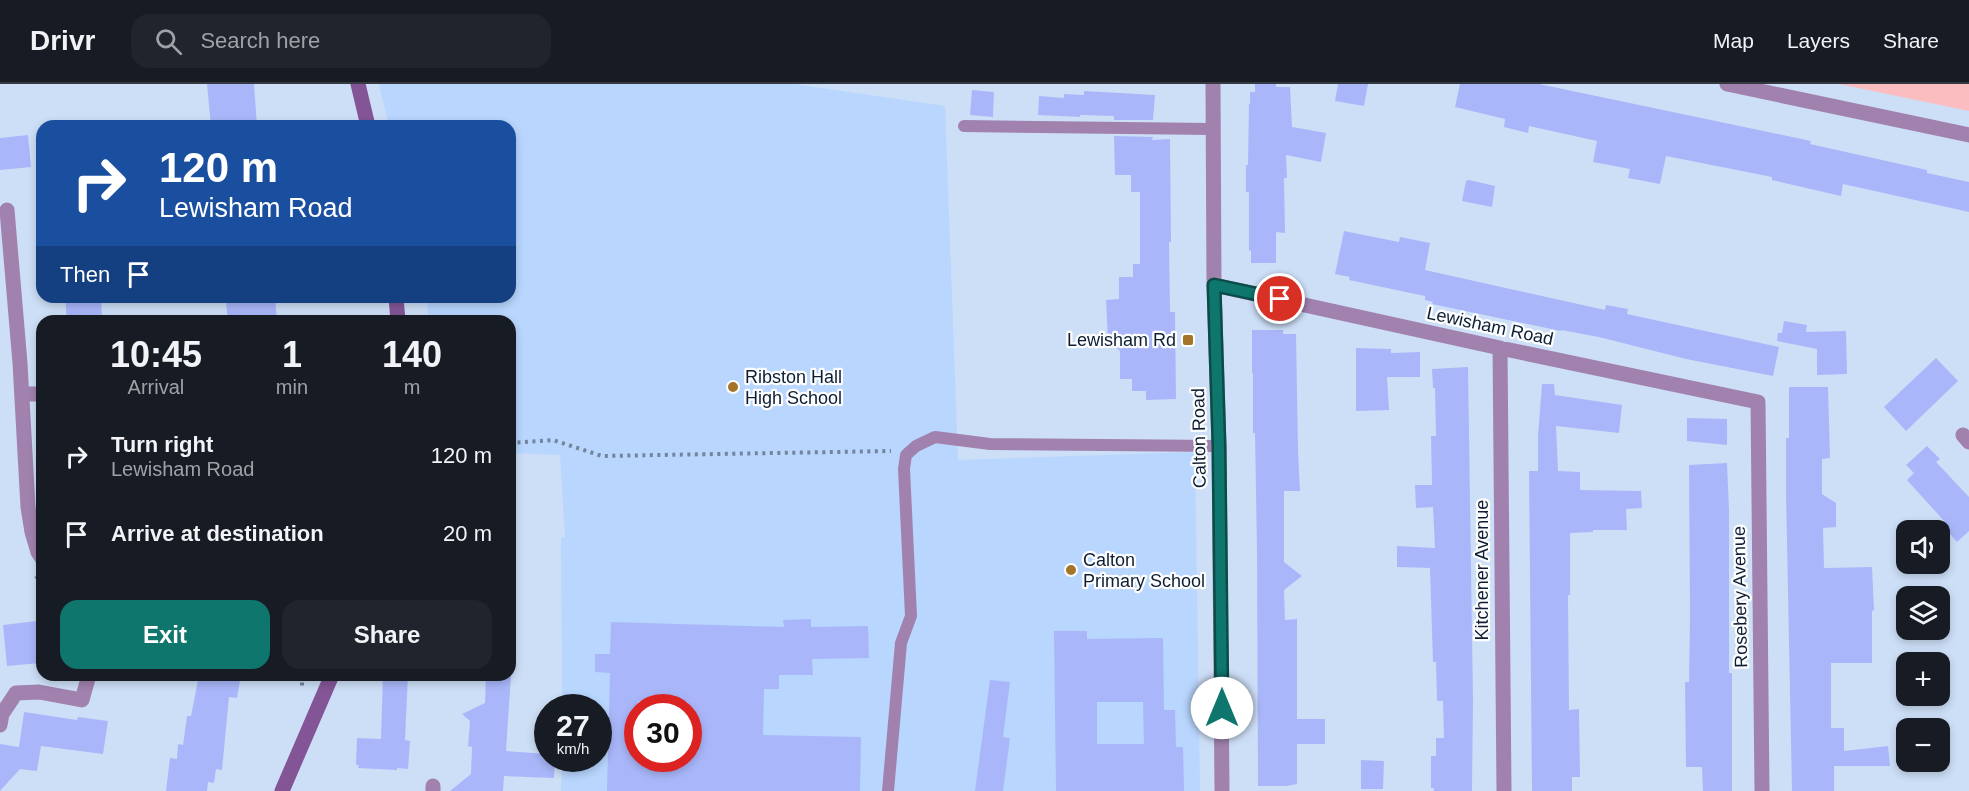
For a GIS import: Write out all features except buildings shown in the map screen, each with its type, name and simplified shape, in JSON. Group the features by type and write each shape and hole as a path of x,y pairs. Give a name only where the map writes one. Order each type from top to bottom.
{"main road":[{"path":"358,84 367,120"},
{"path":"282,791 329,681"}],"street":[{"name":"Calton Road","path":"1213,84 1222,791"},
{"path":"1727,84 1969,135"},
{"path":"8,210 28,507 36,545"},
{"name":"Lewisham Road","path":"1214,285 1758,402"},
{"name":"Kitchener Avenue","path":"1500,348 1504,791"},
{"path":"22,394 36,394"},
{"name":"Rosebery Avenue","path":"1758,402 1762,791"},
{"path":"0,725 2,714 16,693 39,692 82,700 87,681"}],"lane":[{"path":"964,126 1212,129"},
{"path":"888,791 901,643 911,616 904,469 906,454 935,436 990,444 1219,446"}],"path":[{"path":"516,442 553,440 603,456 894,451 906,454"}],"shaded area":[{"name":"Ribston Hall High School","path":"379,84 794,84 945,106 958,460 1195,452 1200,791 561,791 562,772 612,772 612,694 562,694 561,538 565,537 560,455 516,453 516,315 428,315 427,303 516,303 516,120 388,120"},
{"path":"1839,84 1969,84 1969,111"}],"place":[{"name":"Lewisham Rd","path":"1188,340"},
{"name":"Ribston Hall High School","path":"733,387"},
{"name":"Calton Primary School","path":"1071,570"}],"route":[{"path":"1222,708 1219,446 1214,285 1280,299"}]}
